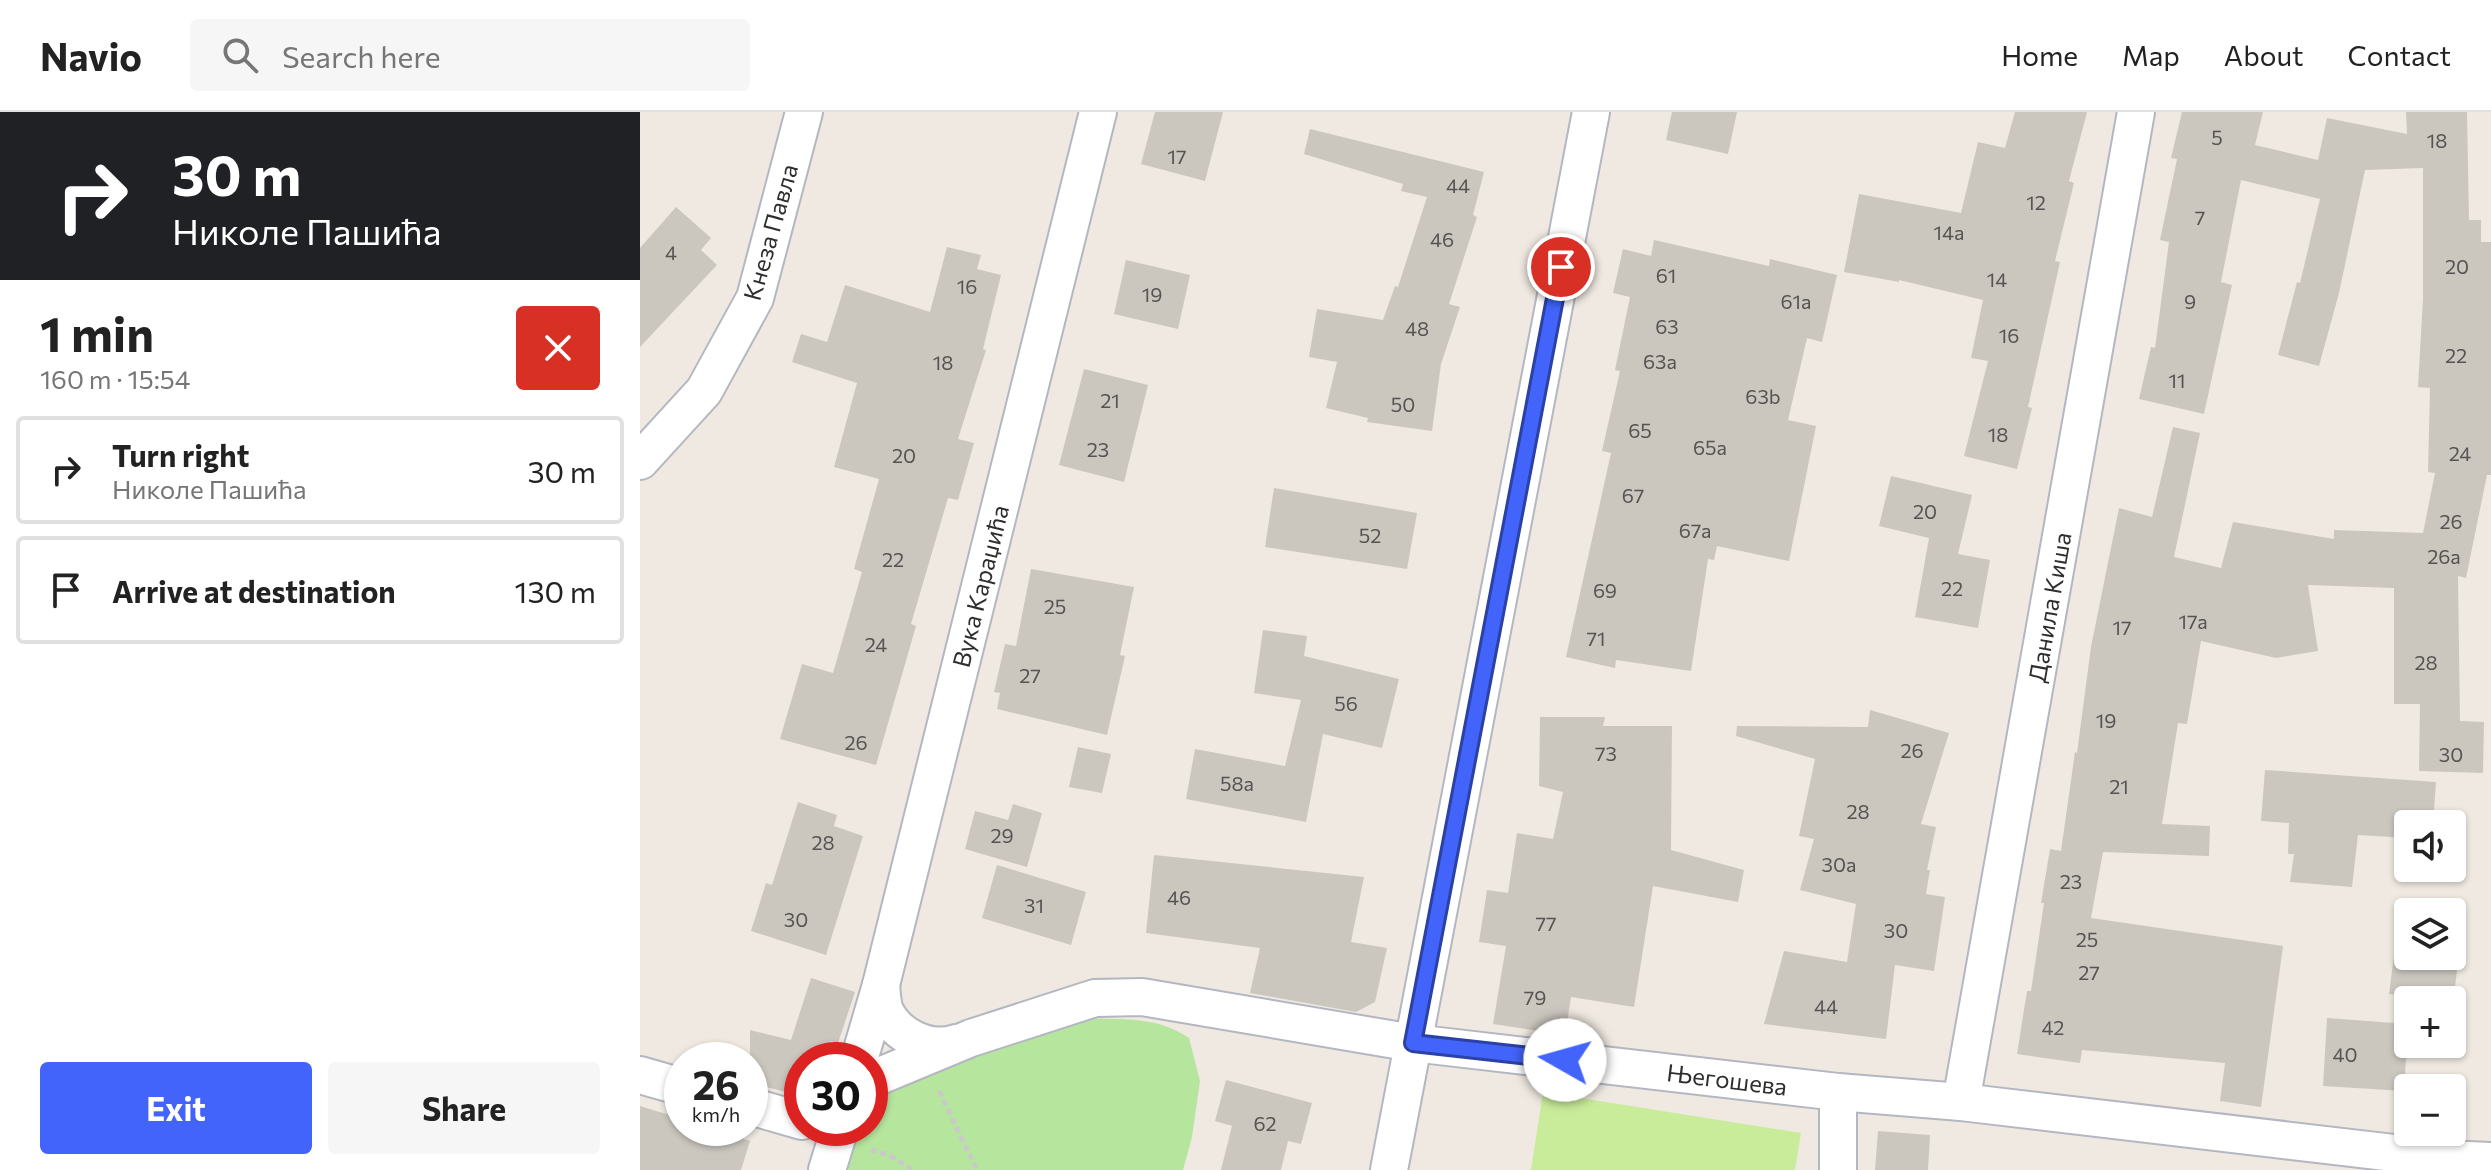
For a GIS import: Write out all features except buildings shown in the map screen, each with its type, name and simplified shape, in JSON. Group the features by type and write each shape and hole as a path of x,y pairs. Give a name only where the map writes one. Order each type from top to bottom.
{"street":[{"name":"Кнеза Павла","path":"640,461 704,391 755,298 804,112"},
{"name":"Вука Караџића","path":"864,1042 1098,112"},
{"path":"1389,1170 1591,112"},
{"name":"Данила Киша","path":"1961,1102 2136,112"},
{"name":"Његошева","path":"881,985 885,1010 900,1031 922,1043 947,1046 1095,998 1142,997 1413,1043 1838,1092 1961,1102 2445,1159 2491,1161"},
{"name":"Његошева","path":"888,1073 971,1038"},
{"path":"640,1075 664,1082"},
{"path":"1838,1092 1838,1170"},
{"path":"827,1170 832,1146"}],"path":[{"path":"923,1058 977,1170"}],"green space":[{"path":"1087,1018 1128,1019 1165,1026 1189,1038 1200,1081 1192,1137 1183,1170 836,1170 842,1146 888,1146 890,1090 973,1052"},
{"path":"1543,1092 1801,1133 1795,1170 1531,1170"}],"route":[{"path":"1561,267 1413,1043 1565,1060"}]}
